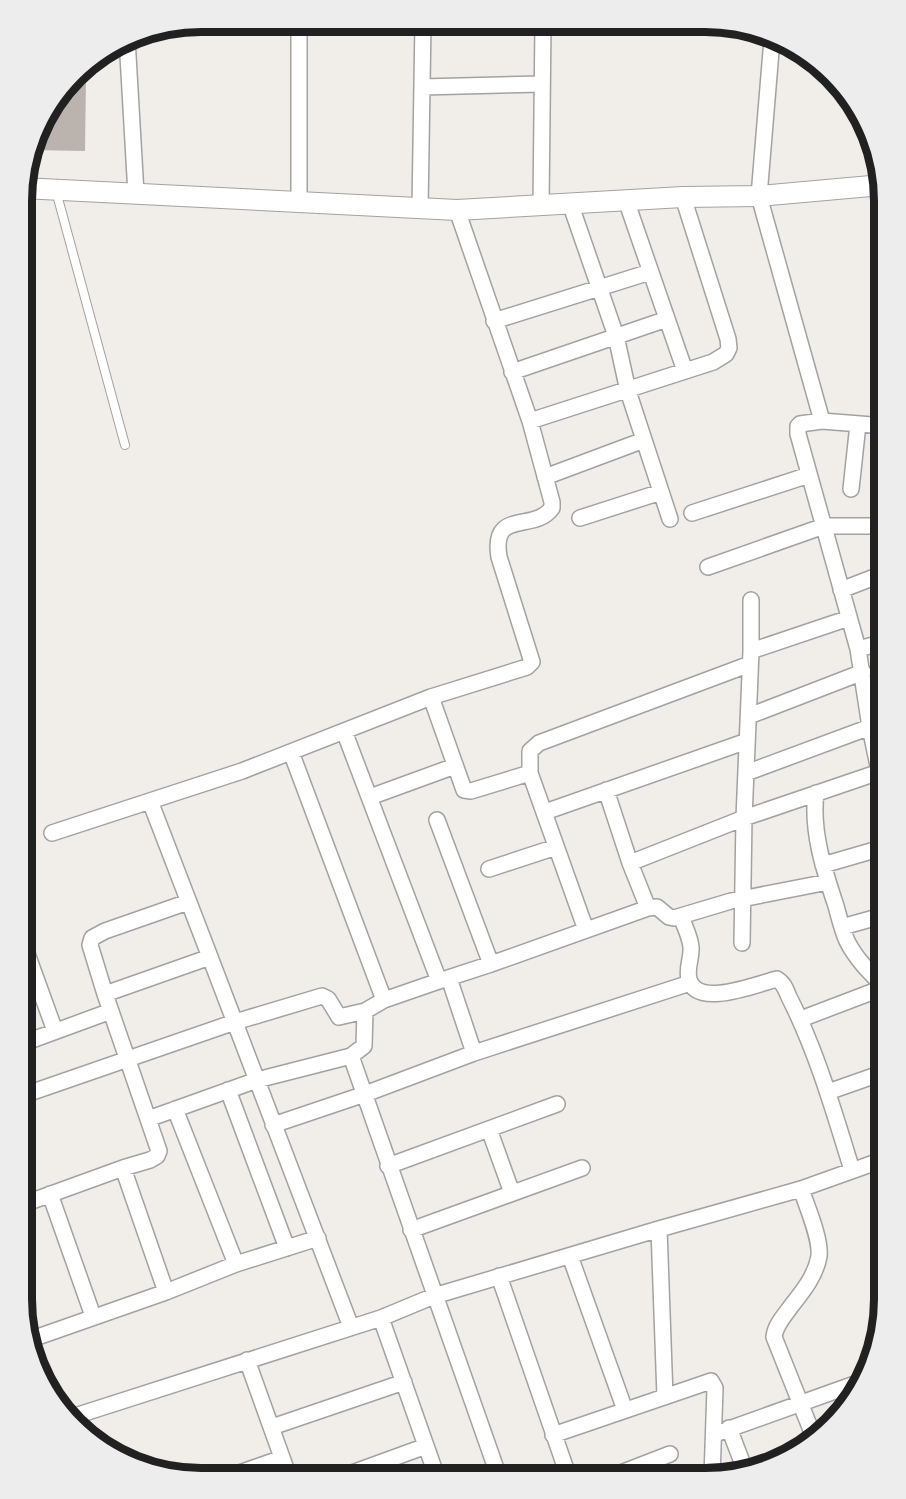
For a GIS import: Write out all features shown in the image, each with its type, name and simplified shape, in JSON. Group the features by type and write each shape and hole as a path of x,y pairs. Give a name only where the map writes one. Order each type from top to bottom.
{"street":[{"path":"299,32 299,203"},
{"path":"420,208 423,32"},
{"path":"541,205 543,32"},
{"path":"772,45 759,196 822,421"},
{"path":"123,51 136,194"},
{"path":"422,87 542,84"},
{"path":"33,189 457,210 683,197 759,196 874,186"},
{"path":"530,421 628,391 726,354 729,348 718,302 683,197"},
{"path":"626,200 685,371"},
{"path":"570,203 616,336 628,391 670,519"},
{"path":"52,833 242,771 344,730 531,664 497,543 506,526 550,511 552,502 530,421 457,210"},
{"path":"494,321 650,272"},
{"path":"512,372 667,319"},
{"path":"874,425 822,421 808,422 798,426 809,475 858,648 874,742"},
{"path":"851,489 858,424"},
{"path":"545,477 644,440"},
{"path":"692,513 809,475"},
{"path":"580,519 661,492"},
{"path":"708,567 824,526 874,526"},
{"path":"841,590 874,577"},
{"path":"742,943 751,600"},
{"path":"586,930 530,773 530,751 539,743 849,618"},
{"path":"858,648 874,644"},
{"path":"748,716 863,672"},
{"path":"431,698 462,786 468,791 530,773"},
{"path":"746,774 870,727"},
{"path":"344,730 474,1053"},
{"path":"545,812 747,741"},
{"path":"291,752 384,1000"},
{"path":"370,797 455,766"},
{"path":"630,863 744,818 874,774"},
{"path":"606,790 630,863 648,908"},
{"path":"816,793 814,817 823,866 842,927 861,963 874,976"},
{"path":"150,801 351,1327"},
{"path":"437,820 491,964"},
{"path":"489,868 556,847"},
{"path":"823,866 874,850"},
{"path":"32,1092 126,1058 322,996 328,999 339,1017 365,1011 384,1000 648,908 657,907 672,918 742,899 828,882"},
{"path":"32,1200 157,1156 158,1145 126,1058 90,945 92,938 105,931 188,902"},
{"path":"681,916 691,946 688,967 690,982 696,991 706,995 780,980 801,1019 828,1092 852,1170"},
{"path":"842,927 874,918"},
{"path":"105,994 210,957"},
{"path":"32,966 55,1031"},
{"path":"32,977 36,976"},
{"path":"273,1125 365,1095 474,1053 690,982"},
{"path":"801,1019 874,991"},
{"path":"32,1040 111,1011"},
{"path":"147,1119 256,1080 351,1056 364,1046 365,1011"},
{"path":"351,1056 496,1468"},
{"path":"828,1092 874,1076"},
{"path":"228,1090 287,1248"},
{"path":"388,1166 557,1104"},
{"path":"175,1109 236,1264"},
{"path":"489,1129 512,1193"},
{"path":"78,1415 381,1318 434,1296 801,1189 874,1163"},
{"path":"123,1168 166,1292"},
{"path":"411,1230 582,1168"},
{"path":"801,1189 819,1254 817,1265 806,1286 778,1325 774,1337 811,1431"},
{"path":"50,1194 93,1316"},
{"path":"659,1229 665,1397"},
{"path":"36,1337 166,1292 236,1264 318,1238"},
{"path":"570,1256 625,1410"},
{"path":"499,1276 565,1468"},
{"path":"381,1318 434,1468"},
{"path":"247,1360 286,1468"},
{"path":"553,1435 708,1381 713,1382 715,1388 722,1431 741,1463"},
{"path":"272,1427 404,1382"},
{"path":"722,1431 851,1384"},
{"path":"714,1467 722,1431"},
{"path":"366,1468 426,1446"},
{"path":"634,1468 670,1454"},
{"path":"254,1468 282,1458"}],"lane":[{"path":"55,190 125,445"}],"building":[{"path":"86,76 85,151 39,150 54,116 66,97"}]}
